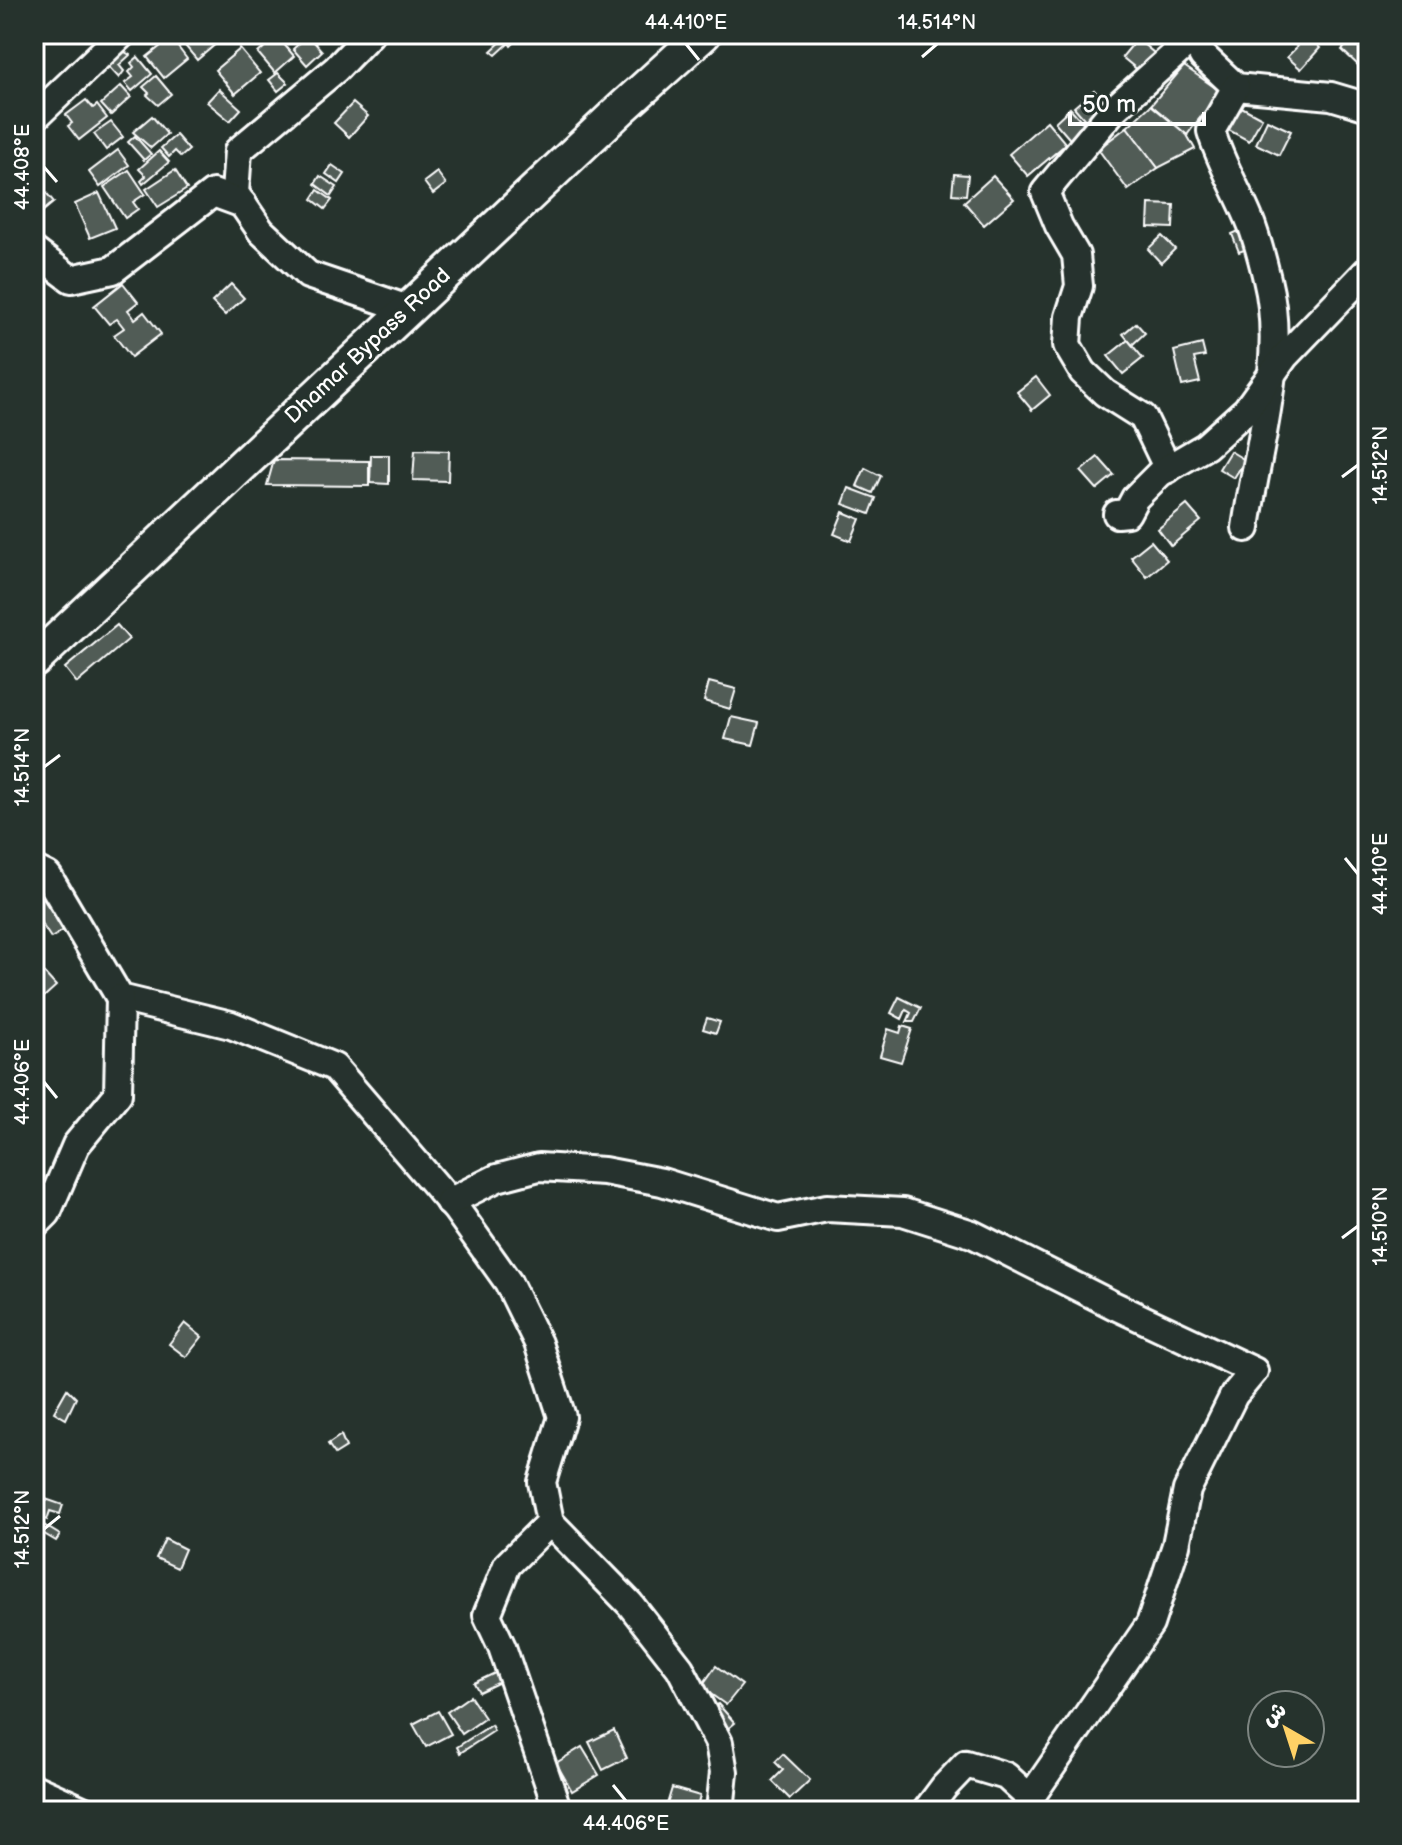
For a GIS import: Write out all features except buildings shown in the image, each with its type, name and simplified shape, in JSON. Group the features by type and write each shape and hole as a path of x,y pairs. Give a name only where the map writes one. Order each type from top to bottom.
{"main road":[{"name":"Dhamar Bypass Road","path":"34,661 704,34"}],"street":[{"path":"34,118 122,34"},
{"path":"370,34 336,69 238,151 235,193 261,231 308,275 408,309"},
{"path":"1168,469 1143,417 1105,393 1083,372 1067,345 1069,317 1079,286 1076,255 1059,226 1045,192 1114,109 1192,36 1203,56 1236,87 1331,96 1368,107"},
{"path":"1236,87 1211,131 1220,161 1252,225 1268,282 1275,333 1272,373 1246,528"},
{"path":"34,251 71,279 113,270 213,193 243,204"},
{"path":"1117,514 1127,513 1135,498 1168,469 1206,446 1246,410 1285,356 1368,270"},
{"path":"34,869 48,876 120,998 118,1094 76,1145 47,1213 34,1226"},
{"path":"120,998 231,1025 334,1067 449,1202 508,1282 538,1343 562,1417 542,1482 550,1522 630,1604 680,1668 719,1743 724,1772 720,1811"},
{"path":"449,1202 497,1178 539,1167 604,1171 662,1182 778,1218 827,1208 903,1212 972,1234 1254,1371 1234,1395 1187,1490 1176,1545 1150,1624 1033,1804 1006,1776 966,1764 926,1811"},
{"path":"550,1522 507,1565 487,1615 502,1647 558,1811"},
{"path":"34,1788 85,1811"}]}
